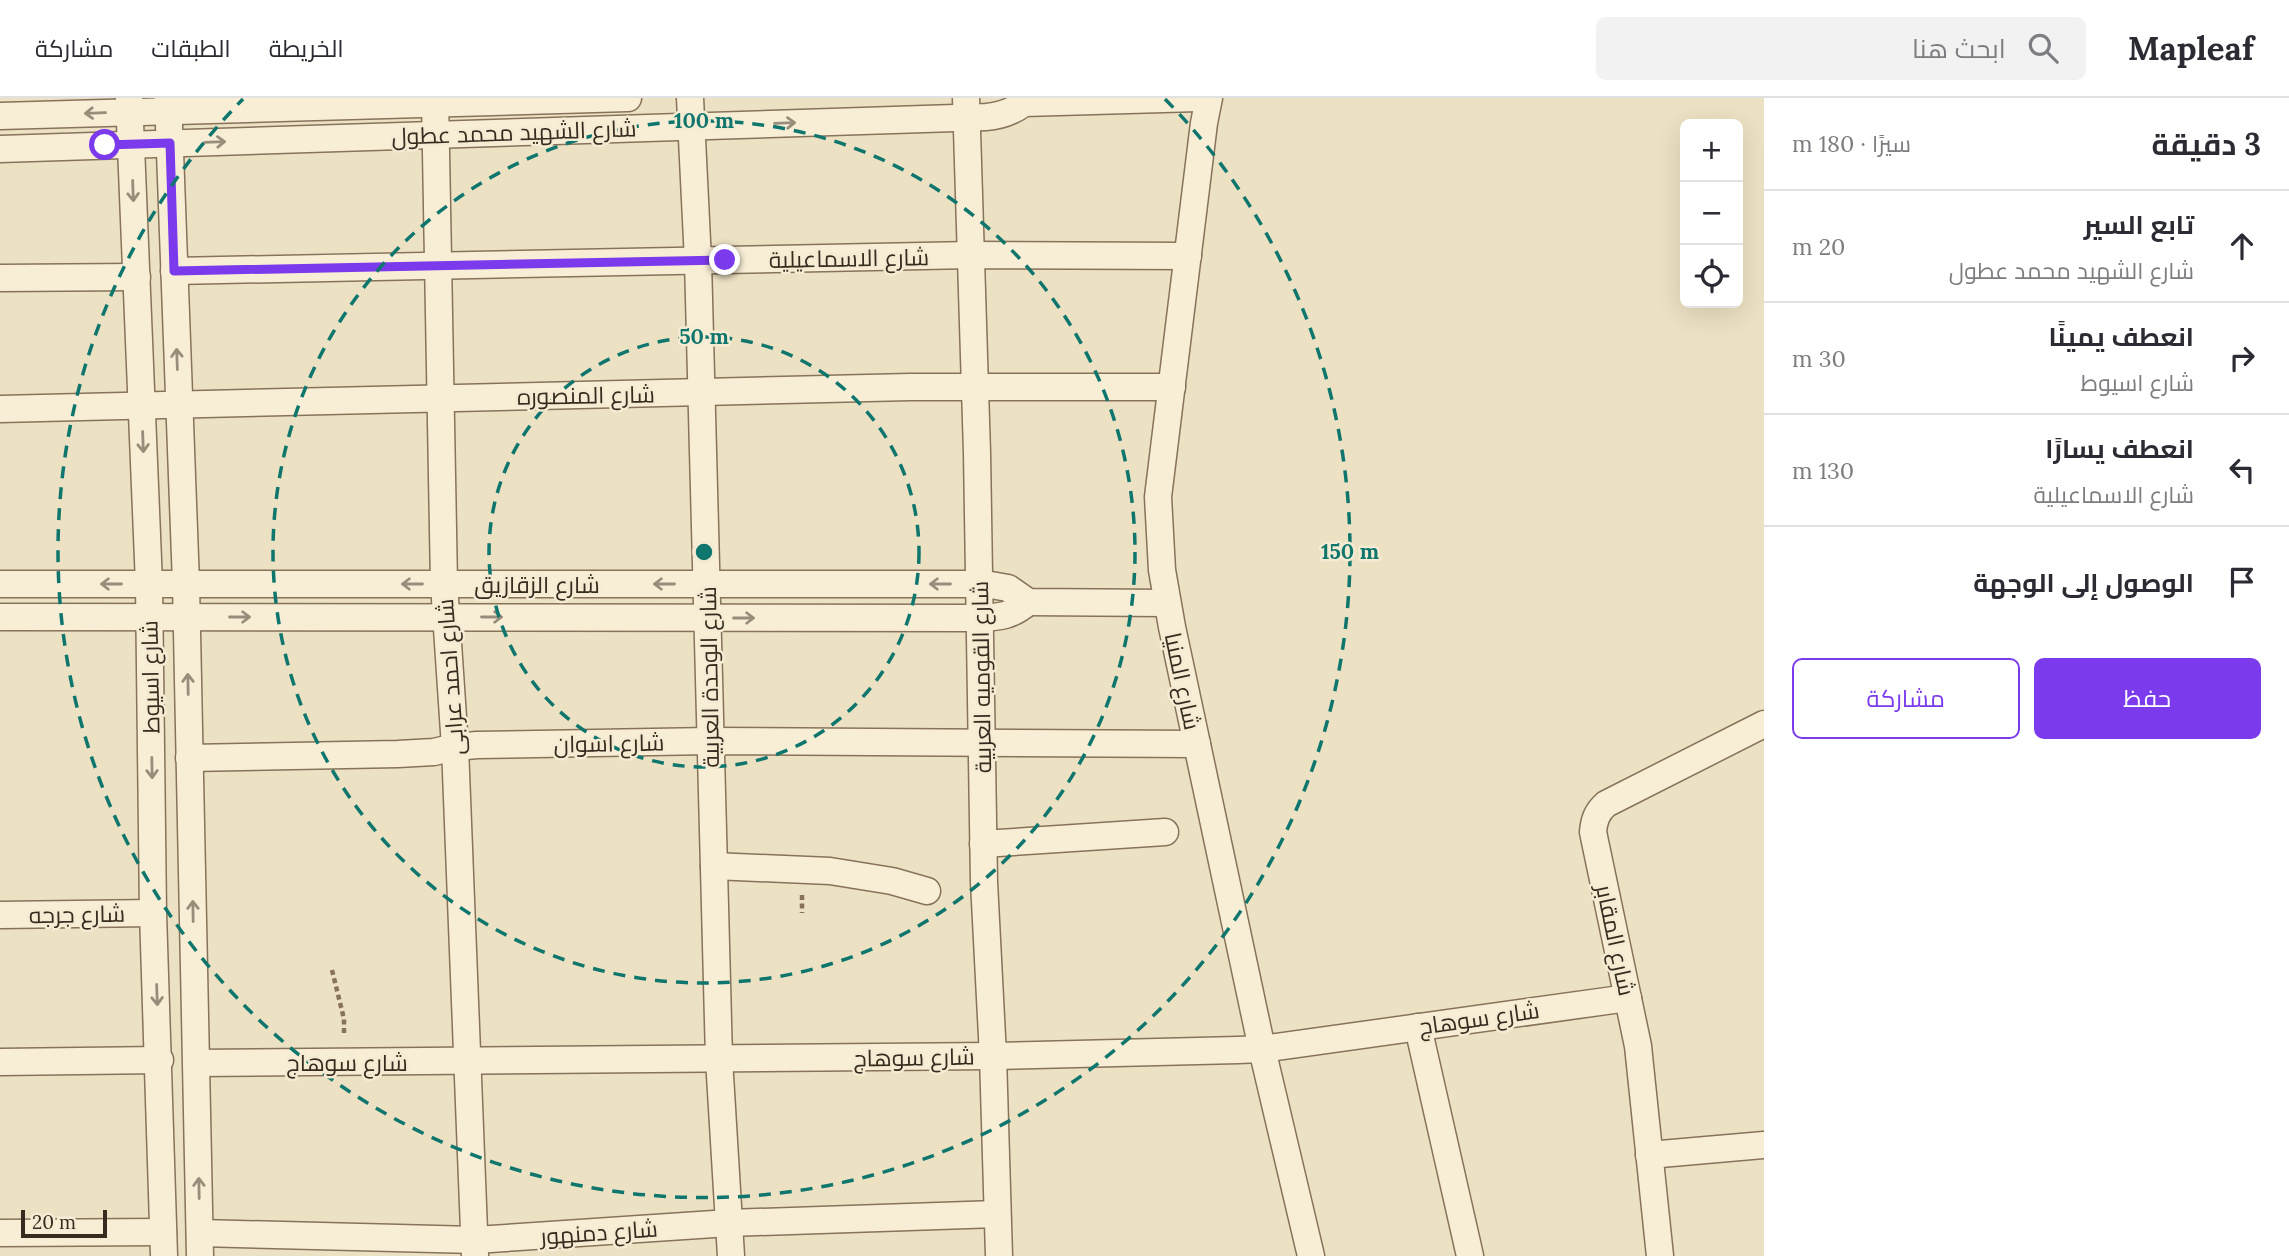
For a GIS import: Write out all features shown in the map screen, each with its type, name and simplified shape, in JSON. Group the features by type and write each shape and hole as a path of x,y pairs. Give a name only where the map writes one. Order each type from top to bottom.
{"street":[{"name":"شارع الشهيد محمد عطول","path":"0,116 130,105 628,98"},
{"name":"شارع الوحدة العربية","path":"690,98 698,261 719,1059 731,1256"},
{"name":"شارع الشهيد محمد عطول","path":"0,149 691,126 966,108 1000,116 1013,111 1021,100 1198,98"},
{"name":"شارع المنيا","path":"1209,98 1158,497 1159,534 1167,603 1262,1049 1311,1256"},
{"name":"شارع احمد عرابى","path":"435,101 444,584 455,747 475,1248"},
{"name":"شارع اسيوط","path":"130,105 150,617 153,913 160,1060 164,1245"},
{"name":"شارع اسيوط","path":"168,105 186,584 200,1245"},
{"name":"شارع القوميه العربية","path":"966,108 975,387 984,844 999,1256"},
{"name":"شارع الاسماعيلية","path":"174,271 971,255 1188,256"},
{"path":"0,278 137,277"},
{"name":"شارع المنصوره","path":"0,409 701,392 1172,387"},
{"name":"شارع الزقازيق","path":"0,584 979,584 1008,588 1028,602 1167,603"},
{"name":"شارع الزقازيق","path":"0,617 1002,618 1018,611 1028,602"},
{"name":"شارع المقابر","path":"1660,1256 1638,1046 1593,832 1596,815 1606,804 1764,724"},
{"name":"شارع اسوان","path":"189,758 398,754 433,752 455,747 710,741 1197,744"},
{"path":"984,844 1165,832"},
{"path":"714,866 830,871 892,881 927,891"},
{"name":"شارع جرجه","path":"0,915 153,913"},
{"name":"شارع سوهاج","path":"197,1063 993,1056 1262,1049 1628,998"},
{"path":"1418,1027 1470,1256"},
{"path":"0,1062 160,1060"},
{"path":"1649,1155 1764,1145"},
{"name":"شارع دمنهور","path":"164,1245 475,1248 729,1223 997,1214"},
{"path":"0,1233 164,1245"}],"path":[{"path":"332,970 344,1019 345,1062"}],"route":[{"path":"105,145 170,143 174,271 725,260"}]}
